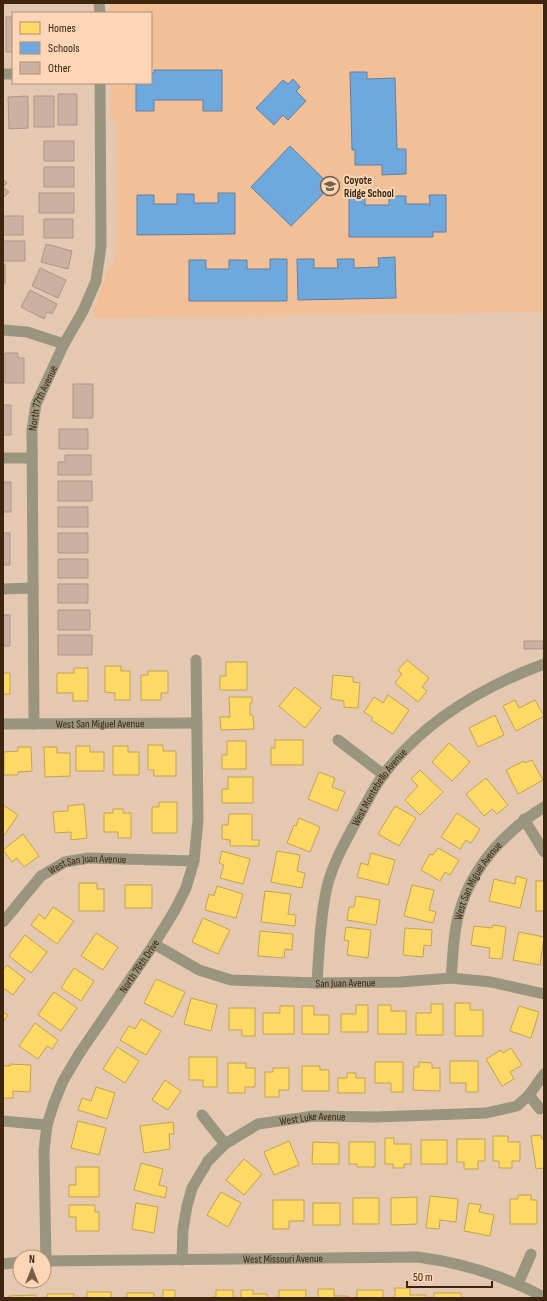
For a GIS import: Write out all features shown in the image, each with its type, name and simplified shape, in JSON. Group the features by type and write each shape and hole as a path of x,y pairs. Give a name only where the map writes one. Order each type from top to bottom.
{"street":[{"name":"North 77th Avenue","path":"34,724 32,430 36,404 64,344 83,311 96,281 101,246 100,84"},
{"path":"3,330 27,332 64,344"},
{"path":"3,458 32,458"},
{"path":"3,589 33,588"},
{"name":"North 76th Drive","path":"45,1249 44,1151 47,1125 54,1102 63,1081 79,1054 154,944 186,888 194,861 198,820 196,660"},
{"name":"West Montebello Avenue","path":"317,983 322,923 327,887 342,848 384,775 410,744 442,716 510,677 544,664"},
{"name":"West San Miguel Avenue","path":"3,724 197,723"},
{"path":"338,740 384,775"},
{"name":"West San Miguel Avenue","path":"451,978 458,918 466,891 485,858 524,819 544,807"},
{"path":"524,819 544,852"},
{"name":"West San Juan Avenue","path":"3,921 41,876 65,862 88,858 194,861"},
{"name":"San Juan Avenue","path":"154,944 199,970 231,980 317,983 400,982 451,978 491,982 544,994"},
{"name":"West Luke Avenue","path":"182,1260 183,1229 186,1206 192,1188 208,1161 225,1144 258,1124 314,1116 376,1117 486,1113 517,1106 529,1095 544,1074"},
{"path":"529,1095 540,1108"},
{"path":"202,1115 225,1144"},
{"path":"3,1121 47,1125"},
{"path":"518,1284 531,1254"},
{"name":"West Missouri Avenue","path":"52,1261 418,1258 465,1266 518,1284 544,1297"}],"shaded area":[{"name":"Coyote Ridge School","path":"111,3 544,3 544,312 98,318 92,315 107,271 114,263 116,247 116,124 110,115 111,84 152,84 152,12 111,12"}],"building: Homes":[{"path":"407,660 429,678 422,687 427,691 418,702 395,683 402,674 398,670"},
{"path":"226,662 247,662 247,690 220,690 220,676 226,676"},
{"path":"105,666 121,666 121,671 130,671 130,700 115,700 115,693 105,692"},
{"path":"74,668 88,668 88,701 73,701 73,693 57,693 57,673 74,673"},
{"path":"148,671 168,671 168,693 161,693 161,700 141,700 141,675 148,675"},
{"path":"3,673 10,673 10,694 3,694"},
{"path":"333,675 353,677 353,682 360,683 358,708 344,707 344,701 331,699"},
{"path":"295,687 321,708 305,728 279,706"},
{"path":"388,695 409,710 393,734 371,720 373,718 364,712 374,697 383,703"},
{"path":"229,697 252,697 252,703 250,703 250,715 253,715 254,729 221,730 220,717 230,717"},
{"path":"515,700 519,708 535,700 544,716 516,731 503,706"},
{"path":"495,715 504,735 478,747 469,728"},
{"path":"275,740 303,740 303,765 271,765 271,748 275,748"},
{"path":"227,741 246,741 246,769 222,769 222,755 227,755"},
{"path":"449,743 470,762 452,781 432,762"},
{"path":"148,745 163,745 163,751 176,751 176,776 154,776 154,770 148,770"},
{"path":"76,746 90,746 90,752 104,752 104,771 76,771"},
{"path":"113,746 128,746 128,752 139,752 139,775 113,775"},
{"path":"18,747 31,747 32,771 18,772 18,775 4,775 4,752 18,751"},
{"path":"44,747 57,747 57,753 70,753 70,776 45,777"},
{"path":"532,760 543,780 518,794 506,770 524,761 525,763"},
{"path":"420,770 443,792 420,815 405,800 418,786 411,779"},
{"path":"319,772 335,778 332,787 345,792 337,811 308,799"},
{"path":"228,777 253,777 253,803 222,803 222,789 228,789"},
{"path":"486,778 508,805 497,814 492,809 484,816 466,794"},
{"path":"159,802 177,802 177,833 152,833 152,807 159,807"},
{"path":"84,804 87,838 71,840 71,832 55,833 53,812 68,811 68,806"},
{"path":"3,805 18,815 3,837"},
{"path":"395,806 416,818 399,846 378,834"},
{"path":"113,809 123,809 123,813 131,813 131,838 118,838 118,832 104,832 104,813 113,813"},
{"path":"457,813 480,829 471,843 466,840 460,849 441,837"},
{"path":"229,814 252,814 252,840 259,840 259,846 230,846 230,840 222,839 222,825 228,825"},
{"path":"299,818 320,827 310,852 287,843 294,825 296,826"},
{"path":"23,834 39,856 24,867 17,858 12,862 3,850"},
{"path":"438,848 459,860 450,875 445,872 440,881 421,870 430,854 433,855"},
{"path":"222,851 250,859 243,884 220,878 224,865 219,863"},
{"path":"277,851 300,855 297,871 305,873 302,888 271,882"},
{"path":"371,853 395,860 388,885 357,877 361,863 368,865"},
{"path":"516,876 527,879 520,908 489,901 494,879 515,884"},
{"path":"536,881 544,881 544,911 536,911"},
{"path":"79,883 97,883 97,889 104,889 104,911 79,911"},
{"path":"125,885 152,885 152,908 125,908"},
{"path":"412,885 434,890 429,910 436,912 433,923 404,916"},
{"path":"217,886 243,894 236,918 205,910 209,894 214,896"},
{"path":"265,891 291,894 288,914 296,915 295,926 261,922"},
{"path":"356,896 380,900 376,925 347,920 349,907 354,907"},
{"path":"53,907 74,921 57,944 31,925 39,914 45,919"},
{"path":"203,918 230,930 218,954 192,942"},
{"path":"493,925 506,927 502,959 489,958 490,948 471,945 474,926 492,928"},
{"path":"346,927 371,930 368,958 347,955 349,941 344,940"},
{"path":"405,928 432,930 431,946 424,945 423,957 403,955"},
{"path":"260,931 293,934 292,950 285,949 284,958 258,956"},
{"path":"519,932 544,937 540,965 513,960"},
{"path":"96,933 118,947 103,970 81,956"},
{"path":"25,935 47,952 31,973 9,956"},
{"path":"7,965 25,979 13,995 5,989 3,991 3,970"},
{"path":"74,968 94,981 81,1001 61,988"},
{"path":"156,979 185,992 173,1017 144,1003"},
{"path":"54,992 77,1008 61,1031 38,1015"},
{"path":"191,998 217,1005 211,1031 184,1024"},
{"path":"455,1003 470,1003 470,1010 483,1010 483,1036 455,1036"},
{"path":"431,1004 443,1004 443,1035 416,1035 416,1013 431,1013"},
{"path":"356,1005 368,1005 368,1032 341,1032 341,1014 356,1014"},
{"path":"378,1005 391,1005 391,1011 406,1011 406,1034 378,1034"},
{"path":"280,1006 294,1006 294,1034 263,1034 263,1013 280,1013"},
{"path":"302,1006 314,1006 314,1015 329,1015 329,1034 302,1034"},
{"path":"519,1006 539,1012 531,1038 510,1031"},
{"path":"229,1008 255,1008 255,1036 242,1036 242,1030 229,1030"},
{"path":"3,1012 8,1015 3,1022"},
{"path":"141,1019 161,1031 146,1055 120,1040 129,1026 135,1029"},
{"path":"35,1023 58,1040 52,1049 47,1046 38,1059 19,1046"},
{"path":"117,1047 139,1061 125,1083 103,1069"},
{"path":"511,1048 522,1065 510,1072 514,1079 502,1086 486,1059 501,1050 503,1053"},
{"path":"189,1057 217,1057 217,1087 203,1087 203,1080 189,1080"},
{"path":"450,1061 478,1061 478,1092 466,1092 466,1083 450,1083"},
{"path":"375,1062 403,1062 403,1092 391,1092 391,1083 375,1083"},
{"path":"419,1062 432,1063 432,1068 440,1068 440,1091 413,1090 414,1067 419,1067"},
{"path":"228,1063 246,1063 246,1068 255,1068 255,1087 245,1087 245,1093 228,1093"},
{"path":"10,1064 31,1065 30,1092 13,1091 13,1098 3,1098 3,1066 10,1066"},
{"path":"302,1066 320,1066 320,1070 329,1070 329,1091 302,1091"},
{"path":"273,1068 289,1068 289,1090 279,1090 279,1097 265,1097 265,1072 273,1072"},
{"path":"347,1073 356,1073 356,1078 365,1078 365,1093 338,1093 338,1078 347,1078"},
{"path":"165,1080 181,1091 168,1110 152,1100"},
{"path":"96,1087 115,1093 107,1119 78,1110 82,1098 91,1101"},
{"path":"78,1121 106,1128 99,1155 71,1148"},
{"path":"173,1122 174,1134 169,1134 170,1149 144,1153 140,1126"},
{"path":"541,1135 542,1139 544,1138 544,1168 536,1169 531,1136"},
{"path":"493,1136 508,1136 508,1142 520,1142 520,1161 512,1161 512,1168 499,1168 499,1161 493,1161"},
{"path":"385,1138 394,1138 394,1144 411,1144 411,1164 404,1164 404,1168 393,1168 393,1164 385,1164"},
{"path":"457,1139 485,1139 485,1161 478,1161 478,1169 464,1169 464,1162 457,1162"},
{"path":"421,1140 447,1140 447,1164 421,1164"},
{"path":"289,1141 299,1165 274,1175 264,1152"},
{"path":"313,1142 339,1143 339,1164 312,1164"},
{"path":"349,1142 375,1142 375,1167 357,1167 357,1164 349,1164"},
{"path":"244,1159 262,1174 244,1195 226,1180"},
{"path":"141,1163 163,1169 159,1185 167,1187 165,1198 134,1190"},
{"path":"76,1167 99,1167 99,1197 69,1197 69,1185 76,1185"},
{"path":"221,1192 241,1203 228,1227 207,1215"},
{"path":"518,1195 531,1195 531,1200 537,1200 537,1224 510,1224 510,1199 518,1199"},
{"path":"430,1196 458,1199 456,1222 440,1220 439,1229 426,1228"},
{"path":"417,1197 417,1224 391,1225 391,1198"},
{"path":"353,1198 379,1198 379,1224 353,1224"},
{"path":"273,1200 304,1200 304,1221 289,1221 289,1229 273,1229"},
{"path":"136,1203 158,1207 154,1233 132,1229"},
{"path":"313,1203 340,1203 340,1225 313,1225"},
{"path":"469,1203 481,1205 479,1212 494,1215 490,1236 464,1231"},
{"path":"69,1205 95,1205 95,1212 99,1212 99,1231 76,1231 76,1217 69,1217"},
{"path":"395,1288 410,1288 410,1295 426,1295 426,1298 395,1298"},
{"path":"318,1289 334,1289 334,1296 348,1296 348,1298 318,1298"},
{"path":"163,1290 175,1290 175,1298 163,1298"},
{"path":"216,1290 233,1290 233,1298 202,1298 216,1297"},
{"path":"241,1290 253,1290 253,1294 267,1294 267,1298 241,1298"},
{"path":"279,1290 306,1290 306,1298 279,1298"},
{"path":"357,1290 383,1290 383,1298 357,1298"},
{"path":"87,1292 111,1292 111,1298 87,1298"},
{"path":"127,1293 154,1293 154,1298 127,1298"},
{"path":"434,1293 461,1293 461,1298 434,1298"},
{"path":"47,1294 74,1294 74,1298 47,1298"},
{"path":"36,1295 36,1298 9,1298 9,1296"}],"building: Schools":[{"path":"154,70 222,70 222,111 203,111 203,100 154,100 154,111 136,111 136,84 152,84 152,73 154,73"},
{"path":"350,72 367,72 367,79 395,78 397,149 406,149 406,174 382,175 382,165 355,165 355,150 352,150"},
{"path":"293,79 300,87 296,91 306,101 288,120 283,115 274,125 256,108 283,80 288,84"},
{"path":"290,146 331,186 291,226 251,187"},
{"path":"218,193 235,193 235,234 137,235 137,195 154,195 154,204 177,204 177,194 194,194 194,203 218,203"},
{"path":"429,195 446,195 446,232 433,232 433,237 349,237 349,197 365,197 365,205 389,205 389,196 406,196 406,204 430,204"},
{"path":"395,257 396,298 298,300 297,259 314,259 314,268 338,268 337,259 354,259 354,268 379,267 378,258"},
{"path":"270,259 287,259 287,301 189,301 189,260 206,260 206,269 229,269 229,260 247,260 247,269 270,269"}],"building: Other":[{"path":"6,17 12,17 12,52 6,52"},
{"path":"58,94 77,94 77,125 58,125"},
{"path":"28,96 28,128 9,129 8,97"},
{"path":"34,96 54,96 54,127 34,127"},
{"path":"44,141 74,141 74,161 44,161"},
{"path":"44,167 74,167 74,187 44,187"},
{"path":"3,179 7,183 3,187"},
{"path":"3,187 9,192 3,198"},
{"path":"39,193 74,193 74,213 39,213"},
{"path":"3,216 23,216 23,235 3,235"},
{"path":"44,219 73,219 73,238 44,238"},
{"path":"3,241 25,241 25,261 3,261"},
{"path":"46,244 72,251 68,269 41,262"},
{"path":"3,264 5,264 5,284 3,284"},
{"path":"40,268 66,280 58,298 32,286"},
{"path":"30,290 57,304 52,314 47,312 44,319 21,307"},
{"path":"5,353 18,353 18,358 24,358 24,383 5,383"},
{"path":"73,384 93,384 93,418 73,418"},
{"path":"3,405 11,405 11,435 3,435"},
{"path":"59,429 88,429 88,449 59,449"},
{"path":"65,455 91,455 91,475 58,475 58,462 65,462"},
{"path":"58,481 92,481 92,501 58,501"},
{"path":"3,482 11,482 11,512 3,512"},
{"path":"58,507 88,507 88,527 58,527"},
{"path":"3,533 10,533 10,565 3,565"},
{"path":"58,533 88,533 88,553 58,553"},
{"path":"58,559 88,559 88,578 58,578"},
{"path":"58,584 88,584 88,603 58,603"},
{"path":"58,610 90,610 90,630 58,630"},
{"path":"3,615 10,615 10,646 3,646"},
{"path":"58,635 92,635 92,655 58,655"},
{"path":"524,641 543,641 543,649 524,649"}],"place":[{"name":"Coyote Ridge School","path":"330,186"}]}
